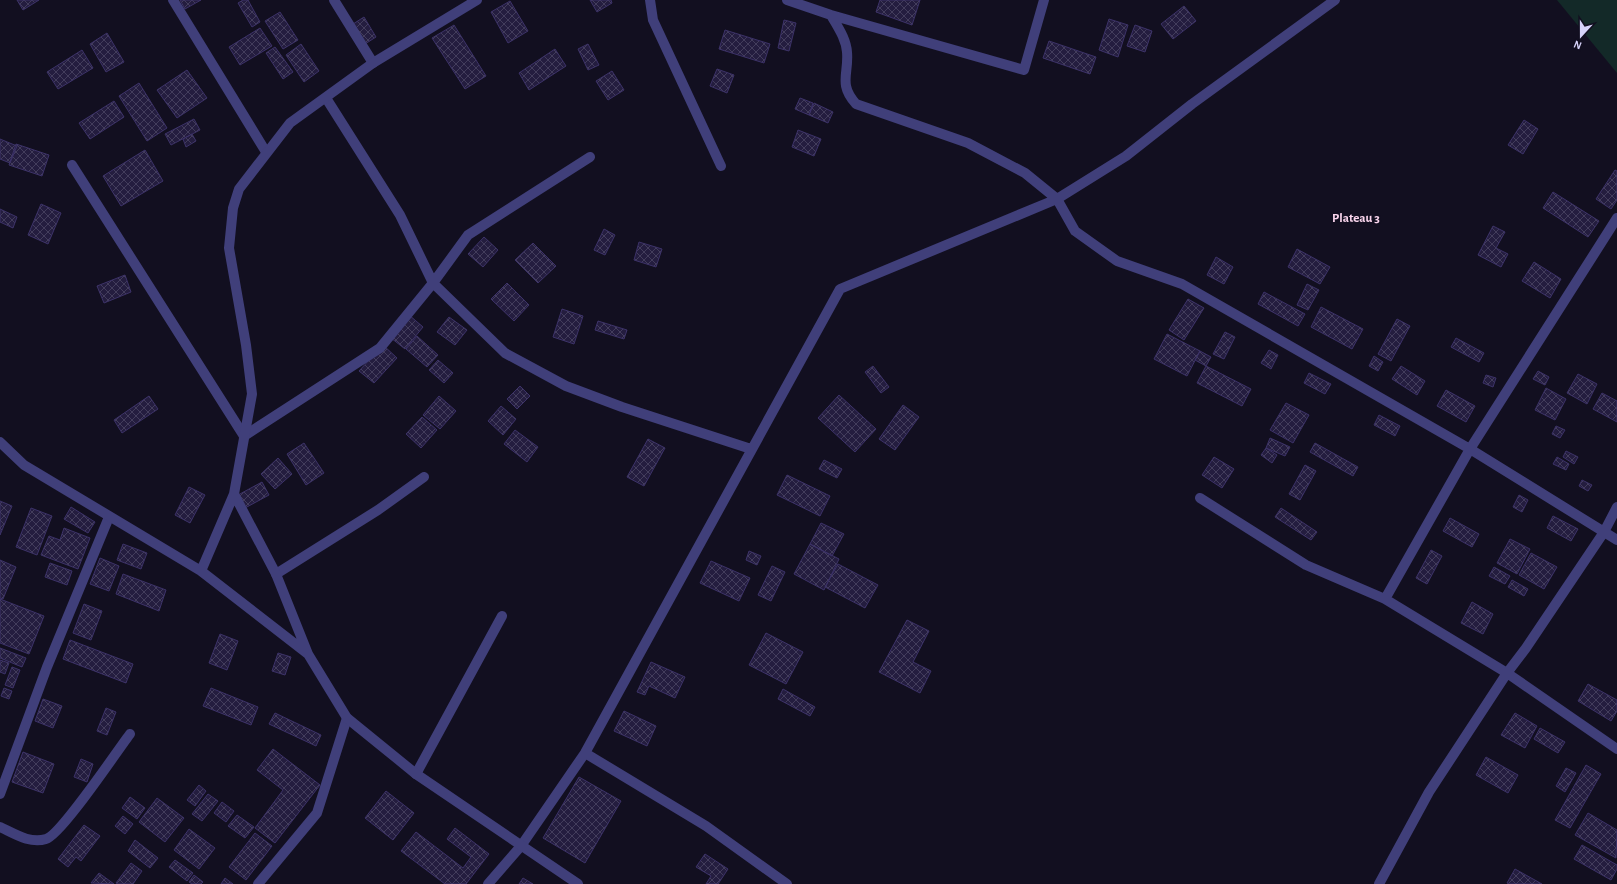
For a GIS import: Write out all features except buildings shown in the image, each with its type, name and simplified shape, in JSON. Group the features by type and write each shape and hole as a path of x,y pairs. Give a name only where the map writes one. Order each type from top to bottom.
{"street":[{"path":"173,0 266,152"},
{"path":"334,0 373,63"},
{"path":"201,571 234,494 252,394 246,345 228,248 233,208 239,189 266,152 290,123 373,63 477,0"},
{"path":"650,0 653,20 721,166"},
{"path":"787,0 831,15 1024,70 1044,0"},
{"path":"488,884 521,846 585,753 840,289 1057,199 1126,156 1192,104 1335,0"},
{"path":"831,15 842,34 847,51 845,75 848,95 856,104 968,143 1025,173 1057,199 1074,231 1117,261 1182,284 1470,449 1617,540"},
{"path":"326,98 400,214 433,283 505,353 566,386 622,407 751,449"},
{"path":"244,436 380,348 433,283 468,235 590,157"},
{"path":"72,165 244,436"},
{"path":"1385,599 1470,449 1617,218"},
{"path":"0,442 24,465 201,571 308,654"},
{"path":"276,574 378,510 424,478"},
{"path":"234,494 276,574 308,654 347,718 416,774 578,884"},
{"path":"1200,498 1306,565 1385,599 1507,673 1617,749"},
{"path":"1379,884 1429,792 1507,673 1526,648 1604,532 1617,507"},
{"path":"0,794 46,667 109,517"},
{"path":"416,774 502,616"},
{"path":"258,884 317,813 347,718"},
{"path":"0,827 30,841 47,839 62,826 130,734"},
{"path":"585,753 706,826 787,884"}],"green space":[{"path":"1557,0 1617,0 1617,73"}],"district":[{"name":"Plateau 3","path":"1356,218"}]}
